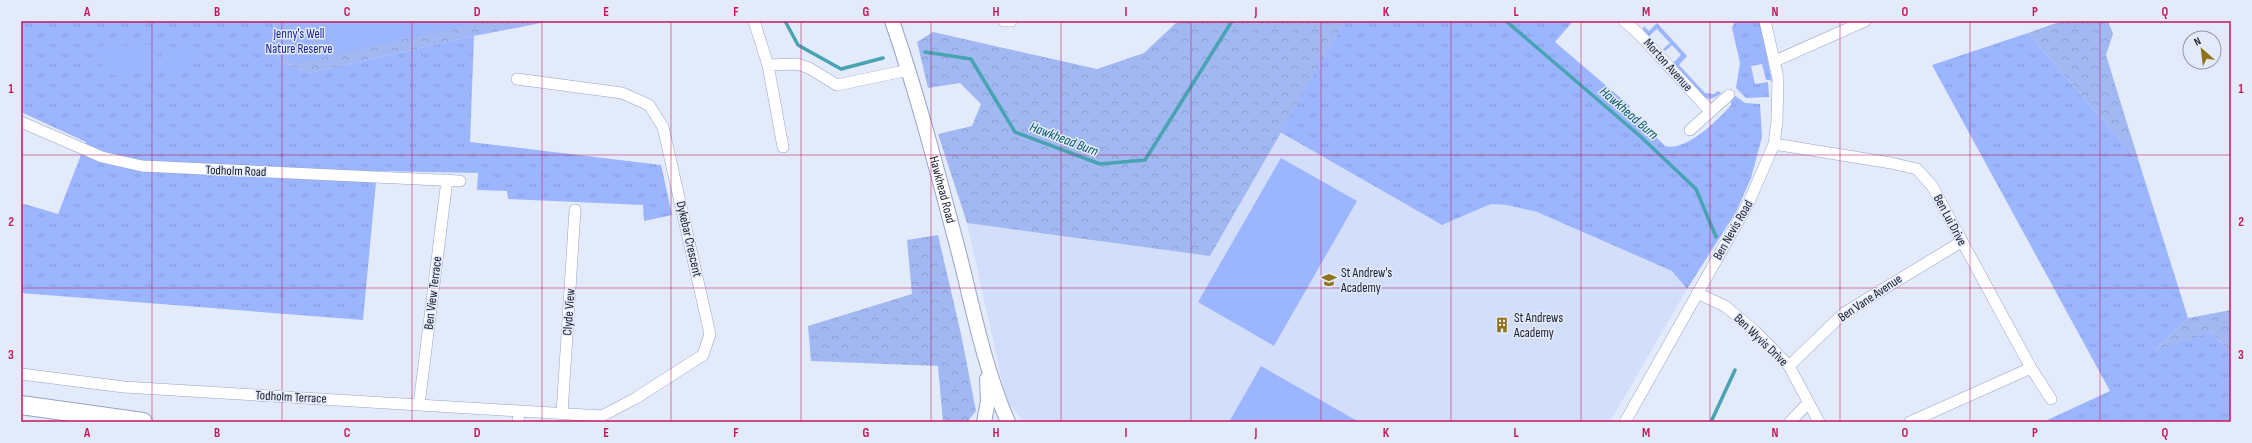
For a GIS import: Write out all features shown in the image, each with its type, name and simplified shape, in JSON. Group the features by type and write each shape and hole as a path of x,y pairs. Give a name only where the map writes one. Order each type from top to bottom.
{"main road":[{"path":"21,406 143,422"}],"street":[{"path":"754,21 768,65 783,147"},
{"name":"Hawkhead Road","path":"892,21 909,70 954,236 985,361 1008,422"},
{"path":"1004,21 1010,21"},
{"name":"Morton Avenue","path":"1624,21 1638,33 1710,111"},
{"name":"Ben Nevis Road","path":"1625,422 1696,293 1749,202 1774,144 1778,101 1775,61 1765,21"},
{"path":"1775,61 1865,21"},
{"path":"768,65 797,64 809,68 837,85 909,70"},
{"name":"Dykebar Crescent","path":"517,79 622,93 650,105 663,127 710,334 703,355 636,398 602,416 562,414"},
{"path":"1690,130 1729,95"},
{"name":"Todholm Road","path":"21,122 102,157 142,166 460,181"},
{"name":"Ben Lui Drive","path":"1774,144 1891,163 1917,169 1932,186 1961,242 2031,368 2051,399"},
{"name":"Ben View Terrace","path":"419,405 448,180"},
{"name":"Clyde View","path":"562,414 575,210"},
{"name":"Ben Vane Avenue","path":"1789,366 1844,313 1961,242"},
{"name":"Ben Wyvis Drive","path":"1696,293 1725,306 1756,332 1789,366 1819,422"},
{"name":"Hawkhead Road","path":"984,422 988,401 985,361"},
{"path":"1910,422 2031,368"},
{"name":"Todholm Terrace","path":"21,374 124,387 419,405 518,417 562,414"},
{"path":"1790,422 1808,403"}],"shaded area":[{"name":"St Andrew's Academy","path":"1280,132 1442,225 1491,204 1507,205 1537,212 1672,271 1687,289 1610,422 1023,422 1010,405 1005,394 967,223 1210,256"}],"green space":[{"path":"21,21 273,21 278,60 309,73 474,36 470,142 661,165 672,215 644,221 643,205 508,199 507,191 477,190 478,173 377,171 363,320 21,293 21,203 58,214 86,142 21,112"},
{"name":"Jenny's Well Nature Reserve","path":"273,21 551,21 474,36 309,73 278,60"},
{"name":"Jenny's Well Nature Reserve","path":"276,21 485,21 298,63 280,58"},
{"path":"1178,21 1345,21 1210,256 967,223 938,134 972,126 981,104 960,83 928,88 917,42 933,32 1097,69 1144,53"},
{"path":"1345,21 1573,21 1555,42 1630,106 1628,109 1665,146 1673,147 1692,140 1718,119 1731,105 1731,99 1734,95 1745,103 1760,104 1762,137 1751,178 1736,212 1687,289 1672,271 1537,212 1507,205 1491,204 1442,225 1280,132"},
{"path":"1735,21 1760,21 1772,82 1770,80 1766,80 1762,64 1751,66 1755,84 1768,82 1769,97 1746,98 1736,88 1740,63 1732,28"},
{"path":"2062,21 2108,21 2113,34 2106,55 2139,162 2028,33"},
{"path":"1657,23 1687,56 1679,65 1705,93 1714,94 1718,91 1721,93 1714,98 1708,99 1694,88 1673,63 1681,55 1672,45 1665,51 1663,49 1670,43 1657,29 1649,36 1643,30 1644,26 1649,31"},
{"path":"2028,33 2139,162 2188,318 2154,351 2211,332 2231,352 2231,422 2043,422 2110,391 1932,65"},
{"path":"152,45 153,73 102,75 101,46"},
{"path":"162,48 193,48 193,72 162,71"},
{"path":"1281,158 1357,201 1274,346 1198,302"},
{"path":"938,235 961,334 976,411 967,422 943,422 938,366 811,361 808,326 912,294 907,240"},
{"path":"2231,310 2231,352 2211,332 2153,352 2188,318"},
{"path":"1261,366 1359,422 1229,422"}],"waterway":[{"name":"Hawkhead Burn","path":"785,21 798,45 841,69 883,58"},
{"name":"Hawkhead Burn","path":"925,52 971,59 1015,132 1100,164 1145,160 1232,21"},
{"name":"Hawkhead Burn","path":"1506,21 1640,136 1696,189 1716,237"},
{"path":"1711,422 1735,370"}],"place":[{"name":"St Andrew's Academy","path":"1329,280"},
{"name":"St Andrews Academy","path":"1502,325"}]}
